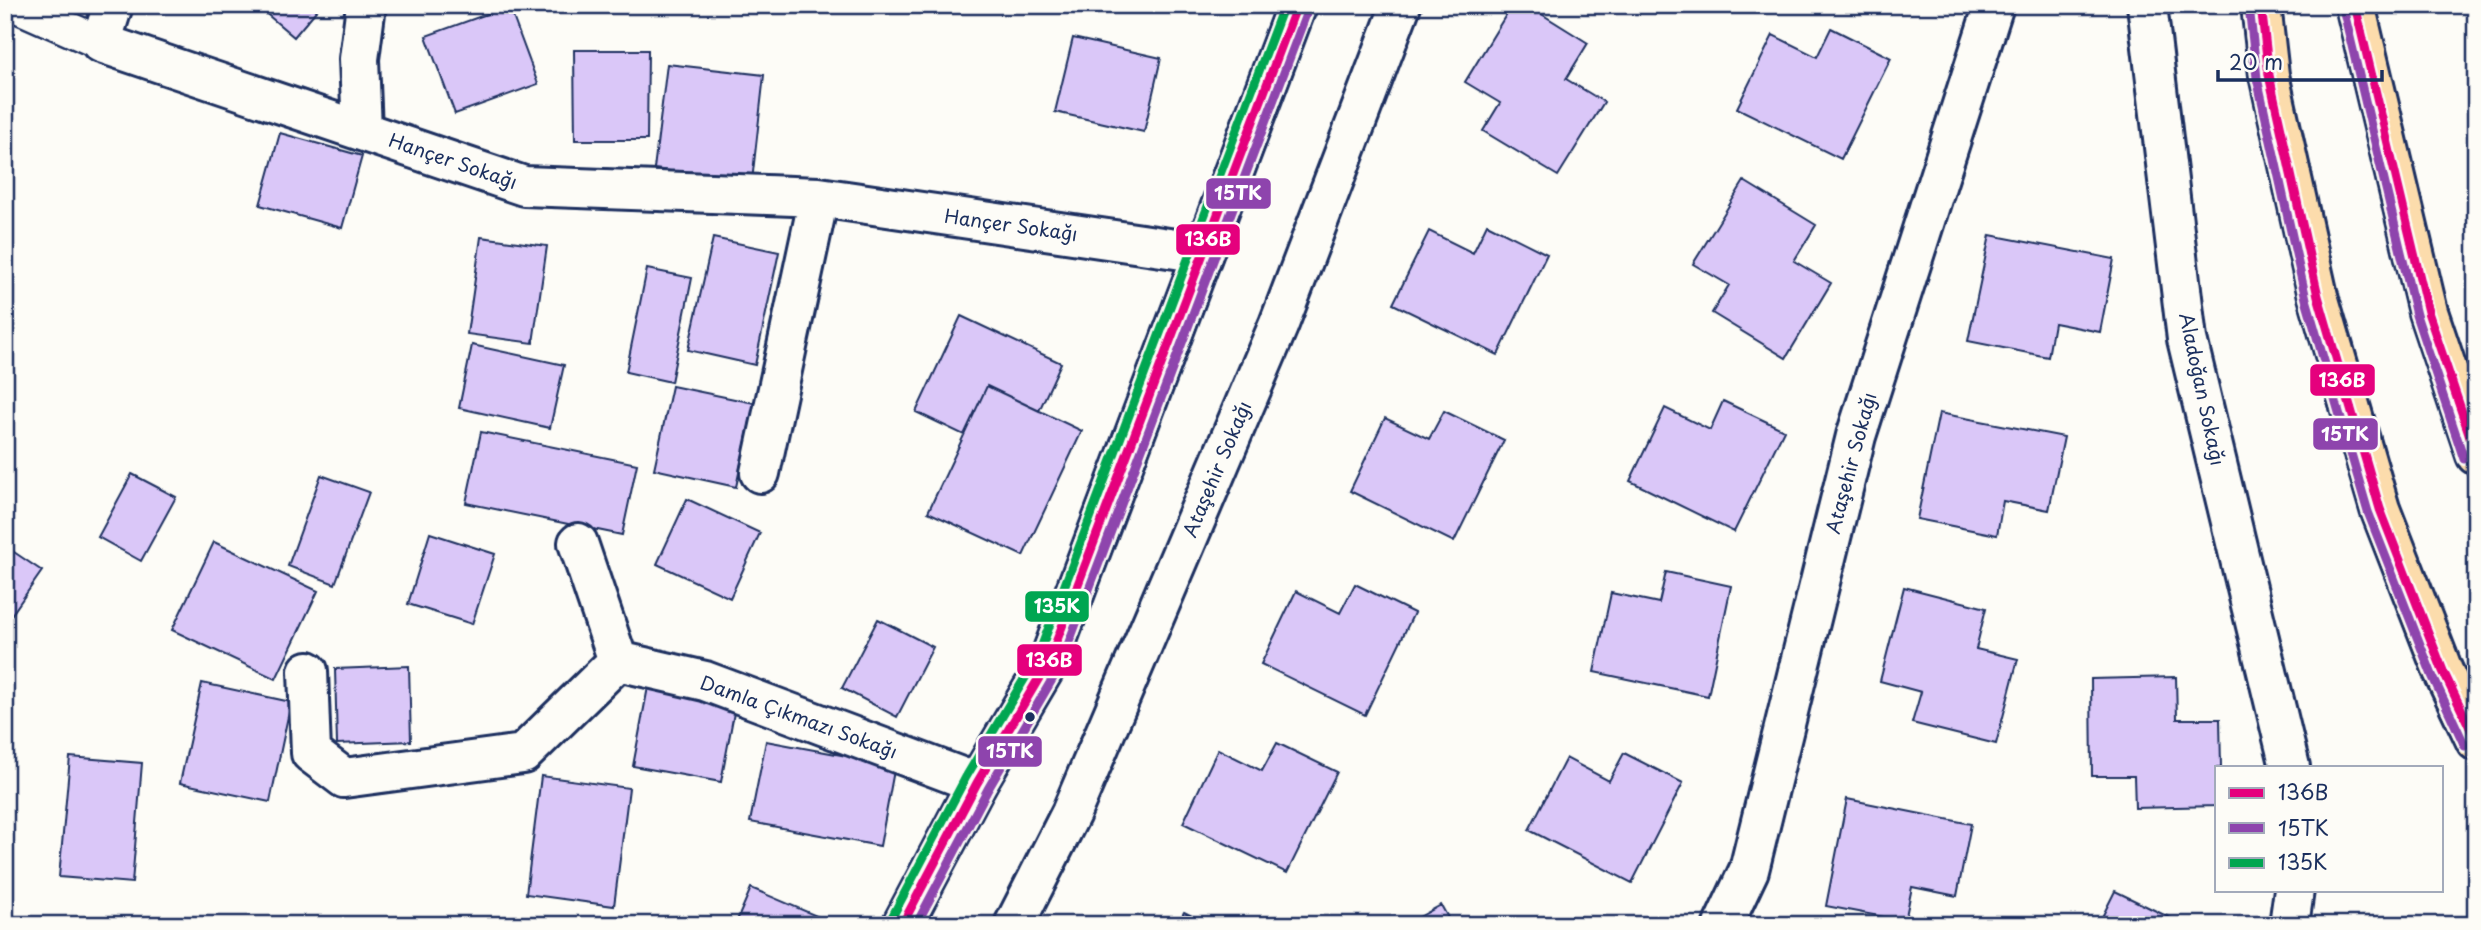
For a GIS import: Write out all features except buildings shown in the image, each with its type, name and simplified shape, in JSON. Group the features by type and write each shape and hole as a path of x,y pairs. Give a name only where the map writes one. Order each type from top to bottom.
{"highway":[{"path":"2260,5 2269,75 2321,310 2380,509 2444,671 2476,741"},
{"path":"2355,5 2428,312 2476,455"}],"street":[{"path":"101,43 113,5"},
{"path":"362,130 359,59 366,5"},
{"path":"902,925 977,783 1049,661 1297,5"},
{"name":"Ataşehir Sokağı","path":"1014,925 1071,813 1273,337 1401,5"},
{"name":"Ataşehir Sokağı","path":"1723,925 1749,870 1856,436 1994,5"},
{"name":"Aladoğan Sokağı","path":"2147,5 2187,339 2290,766"},
{"name":"Hançer Sokağı","path":"101,43 524,186 820,197 1203,254"},
{"path":"760,472 820,197"},
{"path":"308,671 311,754 344,778 523,754 618,662 578,543"},
{"name":"Damla Çıkmazı Sokağı","path":"618,662 705,681 977,783"},
{"path":"2289,925 2294,892"}],"lane":[{"path":"15,5 101,43"}],"transit line":[{"name":"135K","path":"891,919 966,777 1038,656 1284,5"},
{"name":"136B","path":"902,925 977,783 1049,661 1297,5"},
{"name":"136B","path":"2261,5 2269,75 2318,296 2380,509 2443,671 2476,740"},
{"name":"136B","path":"2355,5 2428,312 2476,454"},
{"name":"15TK","path":"2249,6 2257,78 2306,299 2368,512 2432,675 2465,746"},
{"name":"15TK","path":"2343,8 2416,315 2464,459"},
{"name":"15TK","path":"916,925 988,789 1060,666 1308,9"}]}
